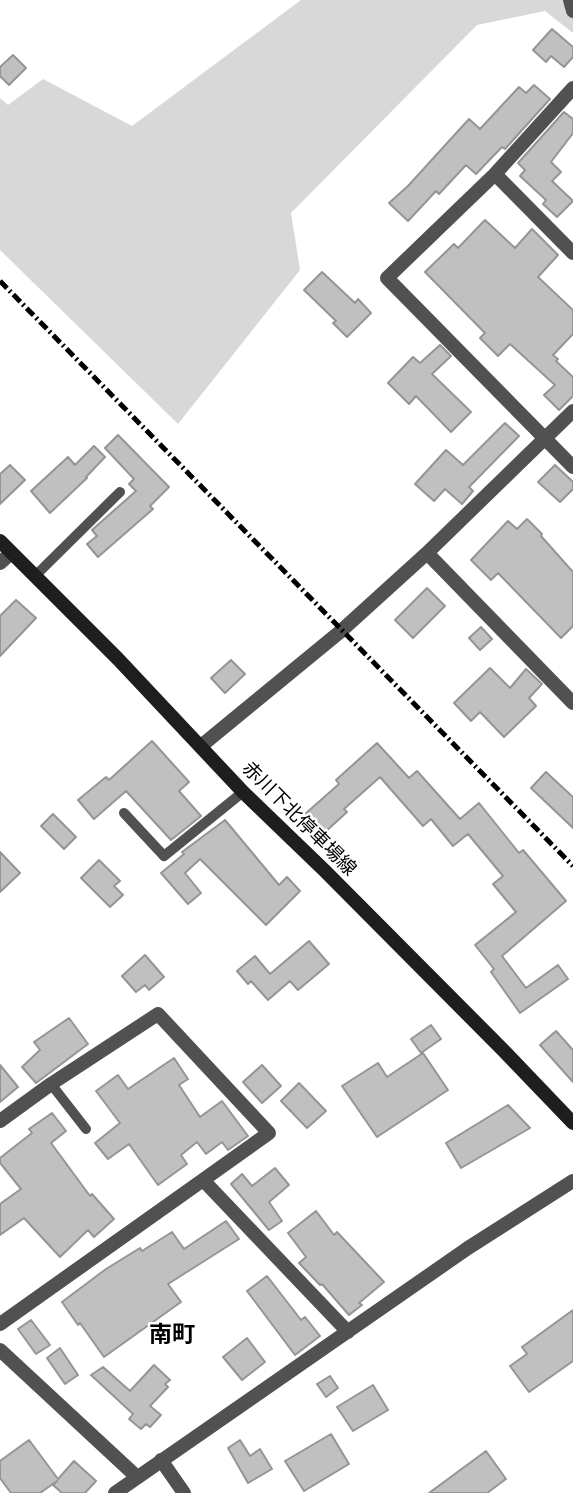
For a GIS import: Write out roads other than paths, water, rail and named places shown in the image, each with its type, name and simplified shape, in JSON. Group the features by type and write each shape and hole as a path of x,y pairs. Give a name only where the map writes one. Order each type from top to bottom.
{"main road":[{"name":"赤川下北停車場線","path":"0,541 36,575 243,792 504,1051 573,1124"}],"street":[{"path":"570,0 573,11"},
{"path":"573,88 495,174 387,278 573,467"},
{"path":"495,174 573,253"},
{"path":"201,746 341,631 573,411"},
{"path":"0,564 11,553"},
{"path":"426,553 573,702"},
{"path":"0,1121 158,1014 269,1133 0,1324"},
{"path":"203,1180 348,1332"},
{"path":"115,1493 468,1248 573,1181"},
{"path":"0,1350 137,1477"},
{"path":"161,1460 184,1493"}],"lane":[{"path":"36,575 120,492"},
{"path":"124,813 164,856 243,792"},
{"path":"51,1084 86,1129"}],"railway":[{"path":"0,281 573,866"}],"district":[{"name":"南町","path":"172,1335"}]}
